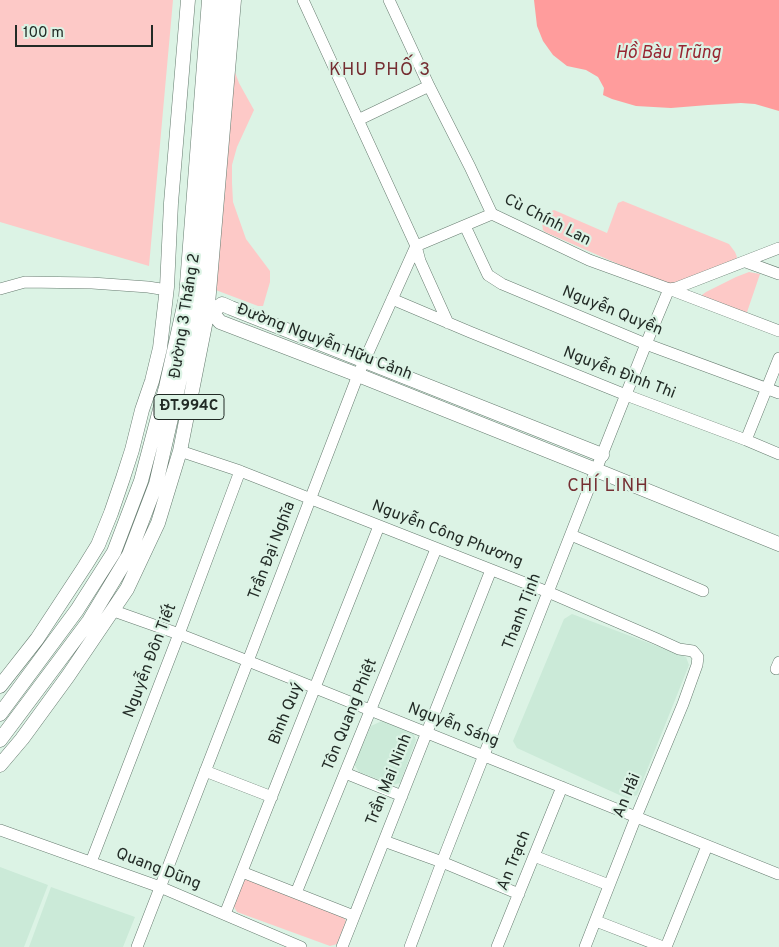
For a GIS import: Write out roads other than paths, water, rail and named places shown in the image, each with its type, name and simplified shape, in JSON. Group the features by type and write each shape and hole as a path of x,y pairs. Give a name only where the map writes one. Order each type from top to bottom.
{"main road":[{"name":"Đường 3 Tháng 2","path":"0,686 38,639 98,545 123,478 149,389 160,348 167,290 171,203 188,0"},
{"name":"Đường 3 Tháng 2","path":"0,740 89,620 128,555 156,484 200,306 209,0"},
{"name":"Đường 3 Tháng 2","path":"0,765 34,723 128,590 158,523 180,451 200,306 222,0"},
{"name":"Đường 3 Tháng 2","path":"0,714 77,610 114,552 141,481 166,387 200,306 211,274 234,0"},
{"path":"167,290 200,306"},
{"name":"Đường Nguyễn Hữu Cảnh","path":"200,306 222,304 602,455"},
{"name":"Đường Nguyễn Hữu Cảnh","path":"200,306 220,322 358,375 779,544"},
{"path":"109,518 125,523"}],"street":[{"path":"302,0 416,246 420,261 448,323"},
{"name":"Cù Chính Lan","path":"389,0 492,214 589,260 779,331"},
{"path":"358,120 429,86"},
{"path":"416,246 492,214"},
{"name":"Nguyễn Quyền","path":"465,226 488,275 502,284 646,344 779,393"},
{"name":"Trần Đại Nghĩa","path":"136,947 358,375 416,246"},
{"path":"669,289 746,262 779,248"},
{"path":"746,262 779,274"},
{"path":"0,289 25,282 148,286 167,290"},
{"name":"Thanh Tịnh","path":"410,947 596,470 669,289"},
{"name":"Nguyễn Đình Thi","path":"392,299 626,395 779,454"},
{"path":"746,440 779,358"},
{"path":"149,389 166,387"},
{"path":"134,443 149,450"},
{"name":"Nguyễn Công Phương","path":"180,451 240,471 548,592 664,642 692,652 698,657"},
{"name":"Nguyễn Đôn Tiết","path":"91,862 240,471"},
{"name":"Bình Quý","path":"225,914 379,526"},
{"path":"571,535 703,591"},
{"name":"Tôn Quang Phiệt","path":"296,893 436,549"},
{"name":"Trần Mai Ninh","path":"342,947 491,570"},
{"name":"Nguyễn Sáng","path":"114,611 248,661 778,874"},
{"name":"An Hải","path":"585,947 636,817 680,713 698,657"},
{"path":"205,771 272,797"},
{"path":"345,773 402,796"},
{"name":"An Trạch","path":"497,947 562,787"},
{"name":"Quang Dũng","path":"0,830 91,862 225,914 276,942 301,947"},
{"path":"384,841 442,862 519,894"},
{"path":"596,921 664,947 707,846"},
{"path":"534,856 609,886"},
{"path":"242,872 354,916"}],"water":[{"name":"Hồ Bàu Trũng","path":"534,0 779,0 779,111 755,104 741,103 671,108 636,106 603,95 604,88 598,77 586,70 567,66 553,55 543,41 537,26"}],"district":[{"name":"KHU PHỐ 3","path":"380,71"},
{"name":"CHÍ LINH","path":"608,487"}]}
